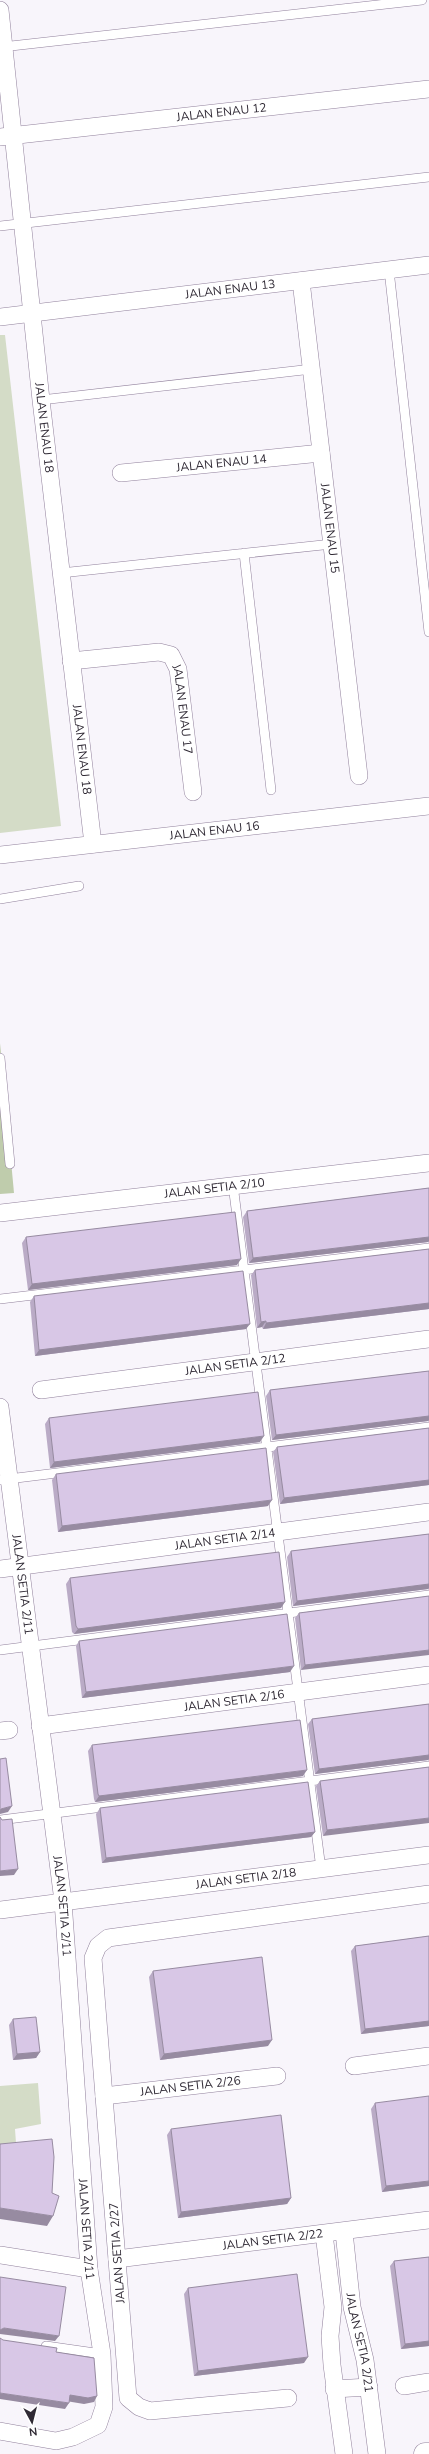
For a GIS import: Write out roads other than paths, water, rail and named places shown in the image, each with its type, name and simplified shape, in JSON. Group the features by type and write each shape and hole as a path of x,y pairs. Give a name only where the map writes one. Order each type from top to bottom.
{"street":[{"name":"JALAN ENAU 18","path":"0,10 7,136 23,224 41,400 93,844"},
{"name":"JALAN ENAU 12","path":"7,136 429,89"},
{"name":"JALAN ENAU 13","path":"0,317 429,265"},
{"name":"JALAN ENAU 15","path":"301,281 359,776"},
{"name":"JALAN ENAU 14","path":"121,473 322,453"},
{"name":"JALAN ENAU 17","path":"71,660 159,652 171,655 178,669 193,792"},
{"name":"JALAN ENAU 16","path":"0,855 429,806"},
{"name":"JALAN SETIA 2/10","path":"0,1213 429,1162"},
{"name":"JALAN SETIA 2/12","path":"41,1390 429,1339"},
{"name":"JALAN SETIA 2/11","path":"0,1407 5,1479 20,1566 31,1646 63,1901 89,2269 102,2354 104,2407 98,2425 73,2437 56,2441 0,2431"},
{"name":"JALAN SETIA 2/14","path":"0,1569 429,1512"},
{"name":"JALAN SETIA 2/16","path":"40,1726 429,1675"},
{"name":"JALAN SETIA 2/18","path":"0,1910 429,1855"},
{"name":"JALAN SETIA 2/27","path":"288,2398 150,2411 139,2407 128,2398 93,1958 98,1946 108,1938 429,1894"},
{"path":"354,2066 429,2056"},
{"name":"JALAN SETIA 2/26","path":"104,2096 277,2076"},
{"name":"JALAN SETIA 2/22","path":"117,2259 344,2232 429,2220"},
{"name":"JALAN SETIA 2/21","path":"344,2232 352,2307 365,2360 377,2454"},
{"name":"JALAN SETIA 2/21","path":"324,2234 333,2307 330,2336 334,2389 344,2454"},
{"path":"0,2255 89,2269"},
{"path":"404,2386 429,2382"},
{"path":"334,2389 369,2387"}],"lane":[{"path":"2,47 422,0"},
{"path":"0,226 429,176"},
{"path":"389,270 429,632"},
{"path":"41,400 312,369"},
{"path":"61,573 332,544"},
{"path":"244,553 271,790"},
{"path":"0,899 79,886"},
{"path":"0,1058 10,1164"},
{"path":"233,1185 321,1869"},
{"path":"0,1299 244,1268 429,1248"},
{"path":"5,1479 429,1427"},
{"path":"0,1650 429,1595"},
{"path":"0,1820 429,1766"},
{"path":"39,2345 102,2354"}]}
